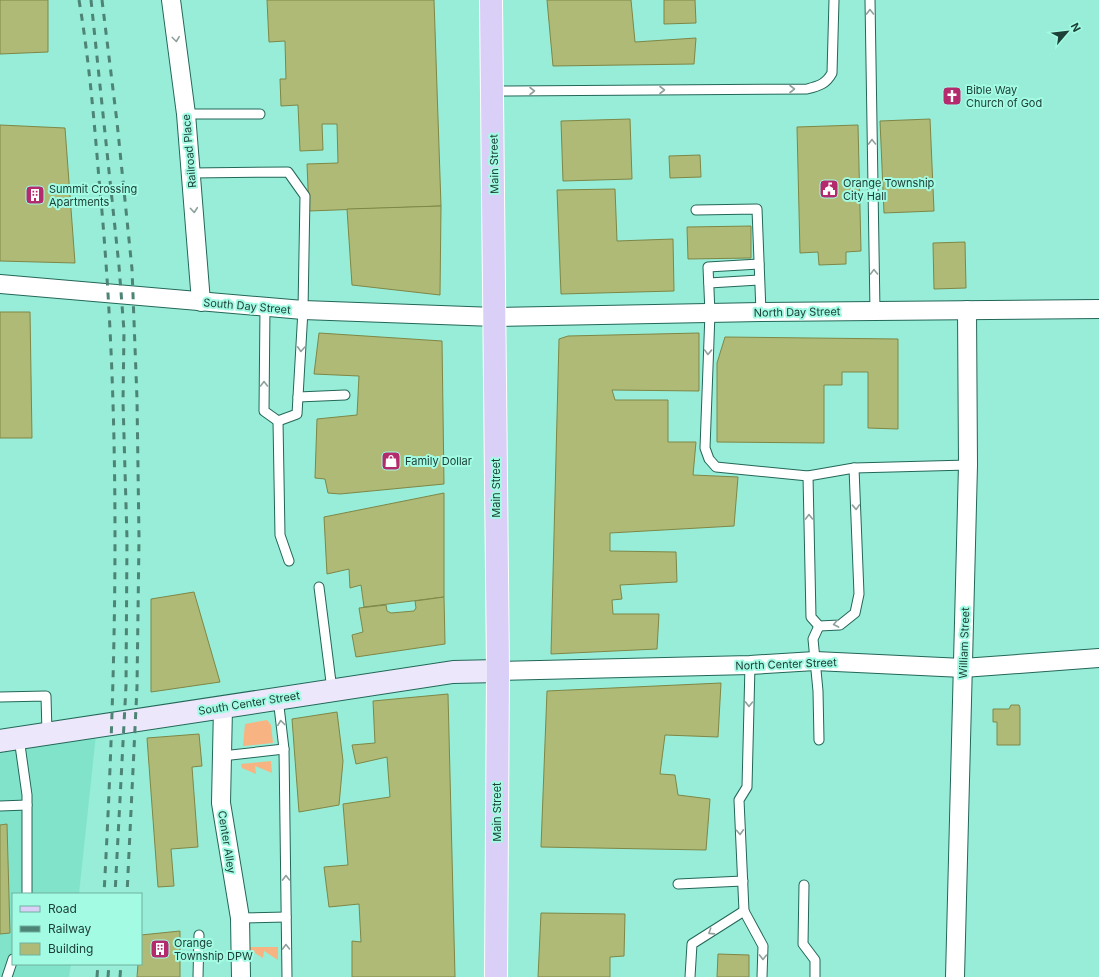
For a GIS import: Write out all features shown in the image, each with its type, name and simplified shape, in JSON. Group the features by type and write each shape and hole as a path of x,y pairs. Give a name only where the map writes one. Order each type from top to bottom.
{"main road":[{"name":"Main Street","path":"491,0 498,671 496,977"},
{"name":"South Center Street","path":"9,739 453,672 498,671"}],"street":[{"name":"Railroad Place","path":"171,0 186,114 201,302"},
{"name":"South Day Street","path":"0,284 303,310 495,317"},
{"name":"William Street","path":"954,977 968,465 967,310"},
{"name":"North Day Street","path":"495,317 761,312 1099,310"},
{"name":"North Center Street","path":"498,671 750,665 815,661 963,668 1099,658"},
{"name":"Center Alley","path":"223,706 221,803 240,918 241,977"}],"lane":[{"path":"493,91 808,89 820,86 828,80 832,73 834,0"},
{"path":"870,0 875,311"},
{"path":"186,114 260,114"},
{"path":"191,174 288,172 305,196 303,310 297,414 278,422"},
{"path":"696,210 757,209 761,312"},
{"path":"759,264 708,267 710,313 705,448 709,459 716,467 808,476 854,468 968,465"},
{"path":"709,283 760,280"},
{"path":"265,307 264,411 278,422"},
{"path":"298,397 345,395"},
{"path":"278,422 280,535 288,561"},
{"path":"819,626 840,625 855,614 859,594 854,468"},
{"path":"808,476 811,617 819,626"},
{"path":"319,587 332,690"},
{"path":"819,626 813,639 818,691 819,740"},
{"path":"750,665 747,787 739,800 744,911 763,946 762,977"},
{"path":"0,697 46,696 47,734"},
{"path":"278,698 284,749 287,977"},
{"path":"9,739 27,795 27,893"},
{"path":"222,756 284,749"},
{"path":"0,806 27,805"},
{"path":"678,884 743,881"},
{"path":"804,885 804,944 815,960 815,977"},
{"path":"690,977 692,944 744,911"},
{"path":"240,918 286,917"},
{"path":"198,935 198,977"},
{"path":"7,977 12,962"}],"shaded area":[{"path":"267,720 271,725 273,743 243,746 245,724"},
{"path":"97,725 79,893 12,893 12,965 71,965 69,977 0,977 0,741"},
{"path":"271,761 272,773 255,766 256,774 242,768 241,764"},
{"path":"245,947 278,947 278,960 264,951 263,958"}],"building":[{"path":"0,0 48,0 48,52 0,54"},
{"path":"267,0 434,0 441,206 309,211 307,164 338,163 337,124 322,124 323,150 300,151 298,105 281,106 280,79 286,79 285,41 269,42"},
{"path":"547,0 631,0 635,42 696,38 694,64 553,66"},
{"path":"664,0 695,0 696,23 664,24"},
{"path":"630,119 632,179 563,181 561,121"},
{"path":"930,119 934,211 884,213 880,121"},
{"name":"Summit Crossing Apartments","path":"0,125 65,128 75,263 0,261"},
{"name":"Orange Township City Hall","path":"858,125 861,251 846,252 846,264 819,265 818,252 800,253 797,127"},
{"path":"700,155 701,177 670,178 669,156"},
{"path":"615,189 617,241 673,239 674,291 561,294 557,190"},
{"path":"441,206 440,295 352,285 347,209"},
{"path":"751,226 751,258 688,259 687,227"},
{"path":"965,242 966,288 934,289 933,243"},
{"path":"0,312 30,312 32,438 0,438"},
{"path":"319,333 442,341 444,484 340,494 328,493 325,479 315,478 317,419 357,415 359,376 314,374"},
{"path":"699,333 699,391 612,390 615,400 668,400 668,442 696,442 693,475 738,477 734,526 610,533 610,551 676,552 677,582 620,585 622,599 612,600 613,614 659,614 657,649 551,654 559,339 568,336"},
{"path":"725,337 898,339 898,429 868,428 868,372 842,372 842,385 824,385 824,443 717,442 717,363"},
{"path":"444,493 444,597 364,607 361,585 350,588 349,569 327,574 324,517"},
{"path":"194,592 220,682 151,692 151,599"},
{"path":"444,597 445,644 356,657 352,635 363,632 359,608 386,605 387,611 391,613 414,611 416,608 415,601"},
{"path":"721,683 718,737 665,735 660,774 675,775 678,795 710,799 706,850 541,847 547,691"},
{"path":"448,694 455,977 352,977 352,941 361,942 359,904 329,907 324,867 348,865 343,804 390,797 387,757 356,764 352,745 375,743 373,701"},
{"path":"1011,705 1019,705 1020,708 1020,745 997,745 997,722 993,722 993,709 1009,709"},
{"path":"337,712 343,761 339,805 299,812 292,719"},
{"path":"199,734 202,766 192,767 198,847 171,849 174,886 158,887 147,738"},
{"path":"7,824 10,933 0,934 0,825"},
{"path":"541,913 625,914 624,956 610,957 610,977 538,977"},
{"name":"Orange Township DPW","path":"180,931 180,977 137,977 138,965 142,965 142,935"},
{"path":"718,954 749,955 749,977 717,977"}],"railway":[{"path":"79,0 91,89 106,268 114,447 114,626 112,715 104,893"},
{"path":"91,0 119,266 124,331 123,402 127,539 126,686 115,893"},
{"path":"102,0 117,122 132,269 137,399 139,538 137,687 127,893"},
{"path":"97,977 98,965"},
{"path":"108,977 109,965"},
{"path":"120,977 121,965"}],"place":[{"name":"Bible Way Church of God","path":"952,96"},
{"name":"Orange Township City Hall","path":"829,189"},
{"name":"Summit Crossing Apartments","path":"35,195"},
{"name":"Family Dollar","path":"391,461"},
{"name":"Orange Township DPW","path":"160,949"}]}
